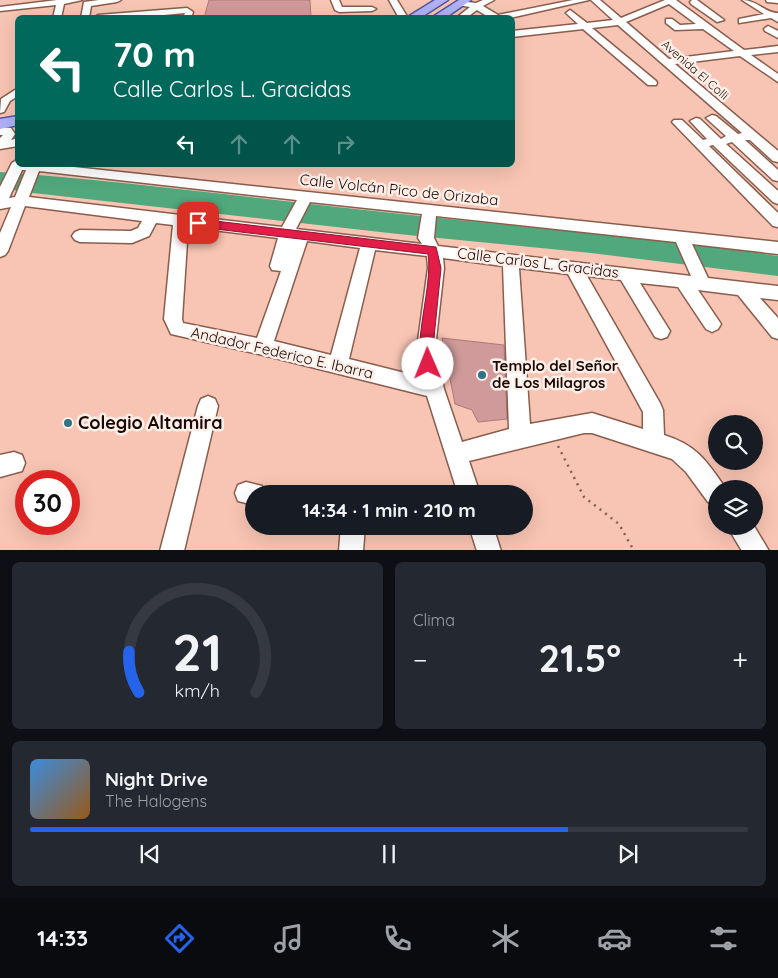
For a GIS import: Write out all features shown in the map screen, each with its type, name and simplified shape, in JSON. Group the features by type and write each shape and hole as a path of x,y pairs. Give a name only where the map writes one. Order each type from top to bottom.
{"main road":[{"path":"411,12 443,0"},
{"path":"441,15 463,2"}],"street":[{"path":"0,9 74,0 69,13"},
{"path":"352,0 336,1 339,10 371,4"},
{"path":"394,2 404,0"},
{"path":"464,15 490,0"},
{"path":"510,15 585,0"},
{"name":"Avenida El Colli","path":"595,0 778,158"},
{"path":"515,34 620,22 671,0 778,79"},
{"path":"747,0 753,0"},
{"path":"747,0 776,17"},
{"path":"770,0 778,1"},
{"path":"57,15 58,1"},
{"path":"394,2 411,12"},
{"path":"394,2 402,15"},
{"path":"463,2 477,6 490,15"},
{"path":"694,2 720,20"},
{"path":"84,13 119,3 151,4"},
{"path":"152,15 187,10 189,12 188,15"},
{"path":"570,12 652,83"},
{"path":"742,21 776,17"},
{"path":"668,20 678,28 732,18"},
{"path":"768,29 778,35"},
{"path":"667,62 778,49"},
{"path":"0,146 8,135 6,98 15,93"},
{"path":"712,118 778,177"},
{"path":"696,121 778,199"},
{"path":"678,122 778,222"},
{"path":"700,144 752,136"},
{"path":"0,146 15,143"},
{"path":"765,147 778,145"},
{"path":"1,200 16,167"},
{"path":"0,251 15,206 34,168"},
{"name":"Calle Volcán Pico de Orizaba","path":"34,168 683,241 778,248"},
{"path":"278,266 305,199"},
{"name":"Calle Carlos L. Gracidas","path":"1,200 15,206 293,231 369,243 429,244 511,260 626,274 694,279 743,289 778,293"},
{"path":"429,213 429,244 436,268 426,348 434,389 467,485"},
{"path":"80,236 132,238 144,232 151,217"},
{"name":"Andador Federico E. Ibarra","path":"181,221 173,319 177,329 263,347 434,389"},
{"path":"263,347 293,231"},
{"path":"645,244 683,241 694,279 712,324"},
{"path":"338,365 369,243"},
{"path":"511,260 520,437"},
{"path":"573,268 653,410 654,441"},
{"path":"626,274 660,331"},
{"path":"743,289 778,331"},
{"path":"172,550 208,406"},
{"path":"456,454 550,430 592,423 654,441 677,450 688,456 708,483"},
{"path":"351,550 352,535"},
{"path":"484,535 489,550"},
{"path":"746,535 757,550"}],"path":[{"path":"550,430 584,497 619,524 634,550"}],"shaded area":[{"path":"0,172 154,186 360,210 640,239 778,256 778,276 591,253 398,234 33,193 0,188"}],"building":[{"path":"209,0 310,0 311,15 205,15"},
{"name":"Templo del Señor de Los Milagros","path":"442,338 504,345 507,419 478,422 472,410 455,404"}],"place":[{"name":"Templo del Señor de Los Milagros","path":"482,375"},
{"name":"Colegio Altamira","path":"68,423"}],"route":[{"path":"198,223 432,250 436,258 436,268 426,348 428,364"}]}
